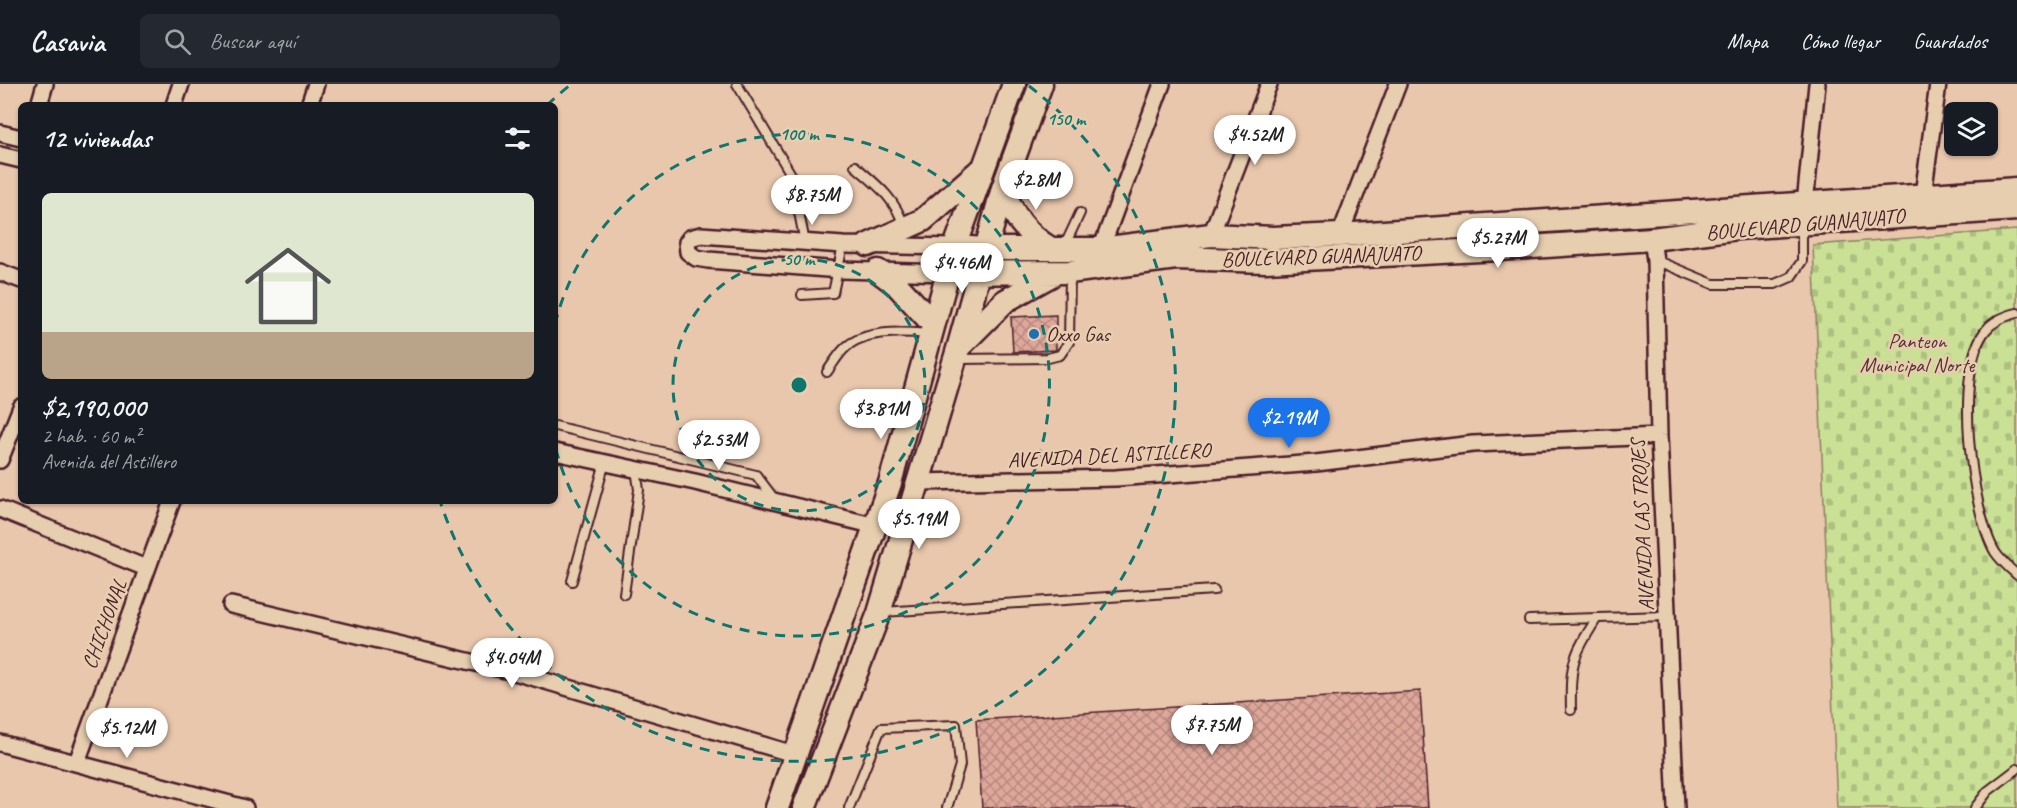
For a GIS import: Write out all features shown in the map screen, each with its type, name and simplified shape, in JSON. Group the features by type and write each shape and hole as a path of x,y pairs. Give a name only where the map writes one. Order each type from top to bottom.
{"street":[{"path":"40,102 45,84"},
{"path":"175,102 181,84"},
{"path":"310,102 316,84"},
{"path":"777,808 876,526 955,247 1014,84"},
{"path":"804,808 879,613 957,354 1003,188 1041,84"},
{"path":"1101,249 1162,84"},
{"path":"1211,235 1269,84"},
{"path":"1340,235 1398,84"},
{"path":"1804,215 1817,84"},
{"path":"1923,195 1938,84"},
{"path":"0,133 18,137"},
{"path":"0,155 18,159"},
{"path":"868,245 905,230 935,212 982,168"},
{"path":"1003,188 1019,223 1038,241 1057,249"},
{"name":"BOULEVARD GUANAJUATO","path":"948,273 1064,272 1176,258 1266,261 1653,250 1737,228 1923,195 2017,189"},
{"name":"BOULEVARD GUANAJUATO","path":"955,247 1101,249 1211,235 1273,238 1804,215 2017,209"},
{"path":"948,273 840,270 708,260 692,255 686,247 690,238 702,235 843,245 955,247"},
{"name":"AVENIDA LAS TROJES","path":"1653,250 1676,808"},
{"path":"878,271 897,285 931,329"},
{"path":"0,272 18,279"},
{"path":"957,354 1005,301 1022,290 1064,272"},
{"path":"0,460 18,415"},
{"name":"AVENIDA DEL ASTILLERO","path":"919,482 1116,478 1316,463 1473,444 1659,436"},
{"path":"558,453 876,526"},
{"name":"CHICHONAL","path":"77,762 171,504"},
{"path":"0,509 146,568"},
{"path":"231,605 518,673 797,755"},
{"path":"0,743 245,808"}],"lane":[{"path":"736,84 792,176 805,243"},
{"path":"855,166 887,193 899,212 905,230"},
{"path":"1057,249 1080,213"},
{"path":"1653,250 1713,284 1774,284 1791,277 1802,261 1804,215"},
{"path":"802,295 833,293 840,270 843,245"},
{"path":"957,354 1012,360 1060,355 1069,342 1064,272"},
{"path":"2017,312 2001,317 1986,330 1976,346 1969,390 1969,453 1984,528 1995,552 2017,575"},
{"path":"827,372 845,348 861,338 931,329"},
{"path":"558,427 756,474 776,502"},
{"path":"572,581 604,462"},
{"path":"624,594 639,490 636,469"},
{"path":"879,613 1214,590"},
{"path":"1529,620 1668,616"},
{"path":"1571,710 1570,669 1579,647 1597,618"},
{"path":"849,808 881,729 956,725 960,765 947,808"},
{"path":"1975,808 1988,791 2017,769"}],"green space":[{"name":"Panteon Municipal Norte","path":"2017,230 2017,808 1837,808 1813,245"}],"building":[{"name":"Oxxo Gas","path":"1056,315 1056,350 1013,352 1011,317"},
{"path":"1420,691 1428,808 982,808 976,720"}],"place":[{"name":"Oxxo Gas","path":"1034,334"}]}
